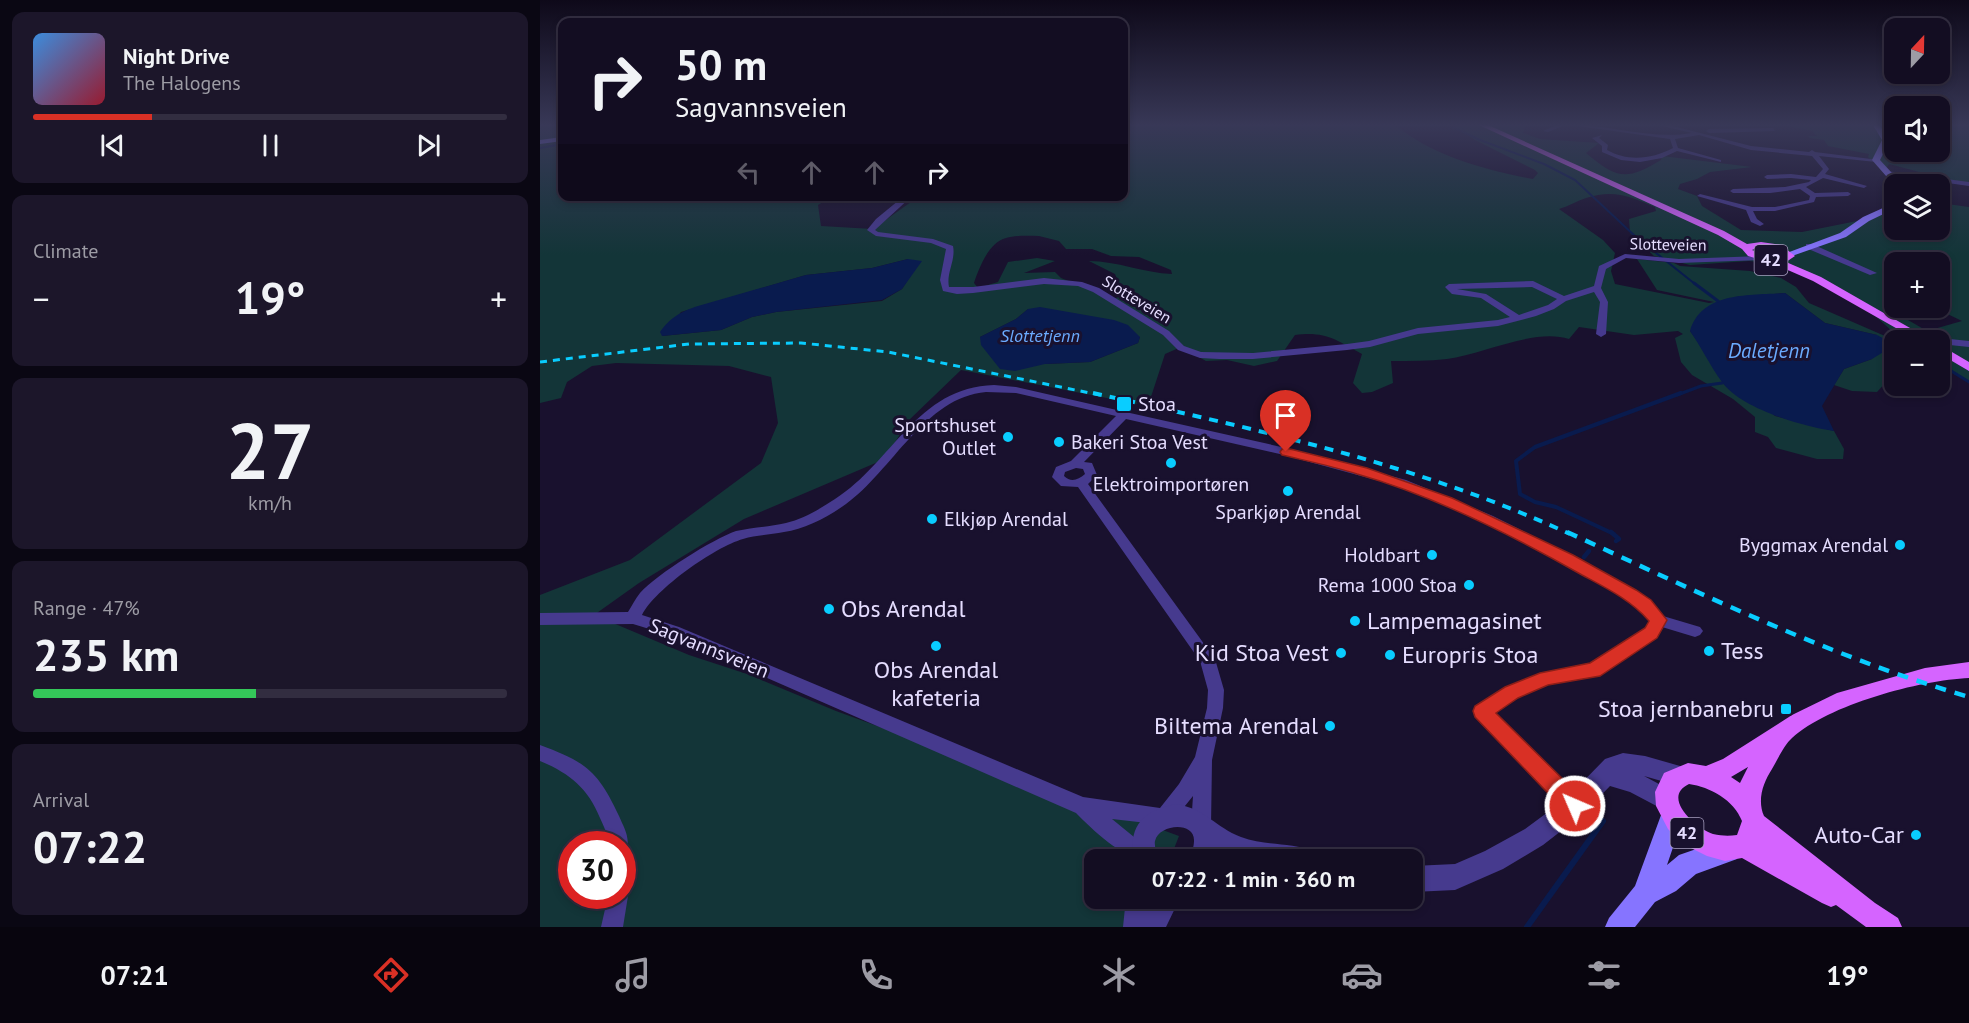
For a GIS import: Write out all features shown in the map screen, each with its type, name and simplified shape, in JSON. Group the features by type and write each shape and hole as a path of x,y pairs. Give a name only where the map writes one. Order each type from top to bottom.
{"main road":[{"name":"42","path":"1578,168 1721,233 1760,245 1776,247 1817,279"},
{"path":"1882,168 1886,173"},
{"path":"1789,256 1809,246 1843,235 1866,219 1884,211"},
{"name":"42","path":"1721,233 1767,259 1817,279 1907,330"},
{"name":"42","path":"1747,249 1760,245"},
{"path":"1776,247 1809,246"},
{"name":"42","path":"1767,259 1789,256"},
{"path":"1950,355 1969,367"},
{"name":"42","path":"1708,776 1731,766 1813,712 1858,692 1953,670 1969,670"},
{"name":"42","path":"1736,848 1750,840 1752,781 1783,732"},
{"name":"42","path":"1866,912 1751,816 1732,789 1708,776 1697,773 1679,775 1671,781 1666,789 1669,808 1680,826 1702,843 1736,848 1866,912 1889,927"},
{"path":"1646,893 1652,870 1664,844 1669,808"},
{"path":"1618,927 1646,893 1667,882 1688,864 1736,848"}],"street":[{"path":"1734,191 1801,186 1822,178 1826,168"},
{"path":"1886,173 1969,184"},
{"path":"1767,177 1822,178 1864,186"},
{"path":"1801,186 1813,195 1848,194"},
{"path":"1775,209 1812,201 1813,195"},
{"path":"1700,196 1752,209 1787,211 1814,207"},
{"name":"Slotteveien","path":"903,201 879,221 873,228 873,233 922,239 947,245 951,252 943,283 946,289 965,291 1044,281 1079,284 1096,290 1166,333 1181,348 1200,355 1253,356 1347,347 1371,344 1418,331 1473,327 1517,318 1551,307 1563,298 1597,288 1602,268 1625,256 1679,261 1767,259"},
{"path":"1752,209 1749,210 1754,220 1760,224"},
{"path":"1809,246 1873,273"},
{"name":"Slotteveien","path":"1721,259 1747,249"},
{"path":"1517,318 1483,296 1455,292 1449,287 1533,284 1563,298"},
{"path":"1597,288 1604,302 1601,334"},
{"path":"1950,342 1969,344"},
{"name":"Sagvannsveien","path":"1163,817 1082,806 674,631 633,618 638,607 653,590 730,538 754,531 785,527 822,513 844,500 868,480 920,424 958,395 980,390 1016,390 1125,413 1362,471 1402,483 1488,519 1568,559 1630,594 1646,605 1658,620 1695,631"},
{"path":"1075,464 1089,466 1092,472 1089,478 1081,483 1066,484 1058,477 1060,470 1075,464 1125,413"},
{"path":"1081,483 1207,659 1216,690 1215,708 1203,760 1202,827 1206,849"},
{"path":"540,619 633,618"},
{"path":"1575,806 1482,711 1512,693 1546,678 1594,670 1651,633 1658,620"},
{"path":"540,753 571,765 590,780 602,799 614,831"},
{"path":"1145,849 1147,832 1186,790 1203,760"},
{"path":"1423,879 1455,877 1534,837 1575,806 1607,775 1613,766 1623,763 1679,775"},
{"path":"1607,775 1647,788 1669,808"},
{"name":"Sagvannsveien","path":"1082,806 1134,849"},
{"path":"1163,817 1185,814 1202,827 1241,849"},
{"path":"612,927 615,909"},
{"path":"1136,927 1138,909"},
{"path":"1152,927 1161,909"}],"green space":[{"path":"540,168 558,168 558,201 824,201 818,205 821,226 873,229 912,201 1128,201 1128,168 1487,168 1533,179 1538,173 1532,168 1607,168 1622,174 1630,174 1646,168 1741,168 1710,172 1680,184 1678,189 1697,196 1702,206 1741,230 1802,232 1862,220 1884,208 1884,240 1950,240 1950,204 1969,207 1969,381 1950,370 1950,330 1930,330 1962,321 1950,315 1950,252 1884,252 1884,318 1905,318 1925,330 1891,330 1874,315 1802,274 1775,264 1749,261 1690,265 1654,256 1630,233 1629,219 1656,211 1655,207 1646,203 1621,195 1605,194 1586,198 1559,209 1603,240 1615,253 1611,271 1615,284 1709,303 1714,302 1657,290 1637,259 1674,263 1680,266 1750,271 1781,278 1796,287 1809,303 1884,336 1884,384 1877,392 1852,391 1834,385 1844,369 1872,359 1877,335 1825,323 1785,293 1736,297 1690,331 1706,353 1775,416 1834,431 1844,449 1843,459 1817,459 1776,448 1768,437 1755,432 1755,417 1733,399 1692,375 1681,362 1675,338 1683,334 1678,331 1634,335 1579,327 1569,339 1555,336 1540,337 1447,359 1391,361 1393,383 1372,392 1362,393 1353,383 1362,354 1323,336 1295,335 1277,361 1254,366 1227,360 1206,361 1181,347 1165,354 1148,406 961,370 908,421 885,459 744,519 639,583 594,615 689,655 747,674 836,711 1179,836 1174,849 1084,849 1084,909 1149,909 1141,927 540,927 540,595 630,560 761,463 778,423 771,377 729,366 616,363 592,366 567,382 561,398 540,403","holes":["1018,236 1039,236 1059,241 1066,249 1092,249 1111,256 1139,257 1171,270 1172,274 1089,261 1115,274 1123,295 1114,299 1061,278 1055,272 1024,273 1055,261 1037,258 1008,262 998,282 978,288 974,283 985,256 1000,240","908,259 911,275 902,289 882,301 776,312 752,317 721,330 662,336 681,312 806,275 872,268","1028,309 1140,337 1138,343 1090,362 1045,364 980,337 1016,319"]},
{"path":"1881,168 1886,168 1891,174"},
{"path":"1905,168 1969,168 1969,185 1950,180 1950,174 1927,174"}],"water":[{"path":"908,259 922,261 902,289 882,300 776,312 752,317 721,330 662,336 660,332 676,316 698,306 806,275 872,268"},
{"name":"Daletjenn","path":"1785,293 1825,323 1877,335 1884,339 1884,352 1872,359 1844,369 1822,406 1834,431 1790,421 1757,408 1743,400 1722,382 1690,331 1696,318 1705,309 1716,302 1743,296"},
{"name":"Slottetjenn","path":"1040,307 1114,320 1128,325 1140,337 1138,343 1090,362 1045,364 1015,371 1000,369 981,345 980,337 1016,319 1028,309"}],"waterway":[{"path":"1552,168 1575,180 1636,237 1695,284"},
{"path":"1694,283 1718,301"},
{"path":"1950,370 1969,382"},
{"path":"1677,395 1701,386 1722,383"},
{"path":"1612,533 1556,507 1535,502 1520,494 1516,461 1535,447 1681,393"},
{"path":"1612,533 1619,539 1616,541"},
{"path":"1584,557 1589,551"},
{"path":"1527,927 1603,821"}],"railway":[{"path":"540,362 689,344 801,343 888,352 1100,395"},
{"path":"1093,393 1275,435 1395,468 1513,509 1570,534"},
{"path":"1567,532 1815,643 1969,697"}],"place":[{"name":"Stoa","path":"1124,404"},
{"name":"Sportshuset Outlet","path":"1008,437"},
{"name":"Bakeri Stoa Vest","path":"1059,442"},
{"name":"Elektroimportøren","path":"1171,463"},
{"name":"Sparkjøp Arendal","path":"1288,491"},
{"name":"Elkjøp Arendal","path":"932,519"},
{"name":"Byggmax Arendal","path":"1900,545"},
{"name":"Holdbart","path":"1432,555"},
{"name":"Rema 1000 Stoa","path":"1469,585"},
{"name":"Obs Arendal","path":"829,609"},
{"name":"Lampemagasinet","path":"1355,621"},
{"name":"Obs Arendal kafeteria","path":"936,646"},
{"name":"Tess","path":"1709,651"},
{"name":"Kid Stoa Vest","path":"1341,653"},
{"name":"Europris Stoa","path":"1390,655"},
{"name":"Stoa jernbanebru","path":"1786,709"},
{"name":"Biltema Arendal","path":"1330,726"},
{"name":"Auto-Car","path":"1916,835"}],"route":[{"path":"1286,452 1402,483 1447,501 1568,559 1646,605 1658,620 1651,633 1607,662 1594,670 1546,678 1512,693 1482,711 1575,806"}]}
